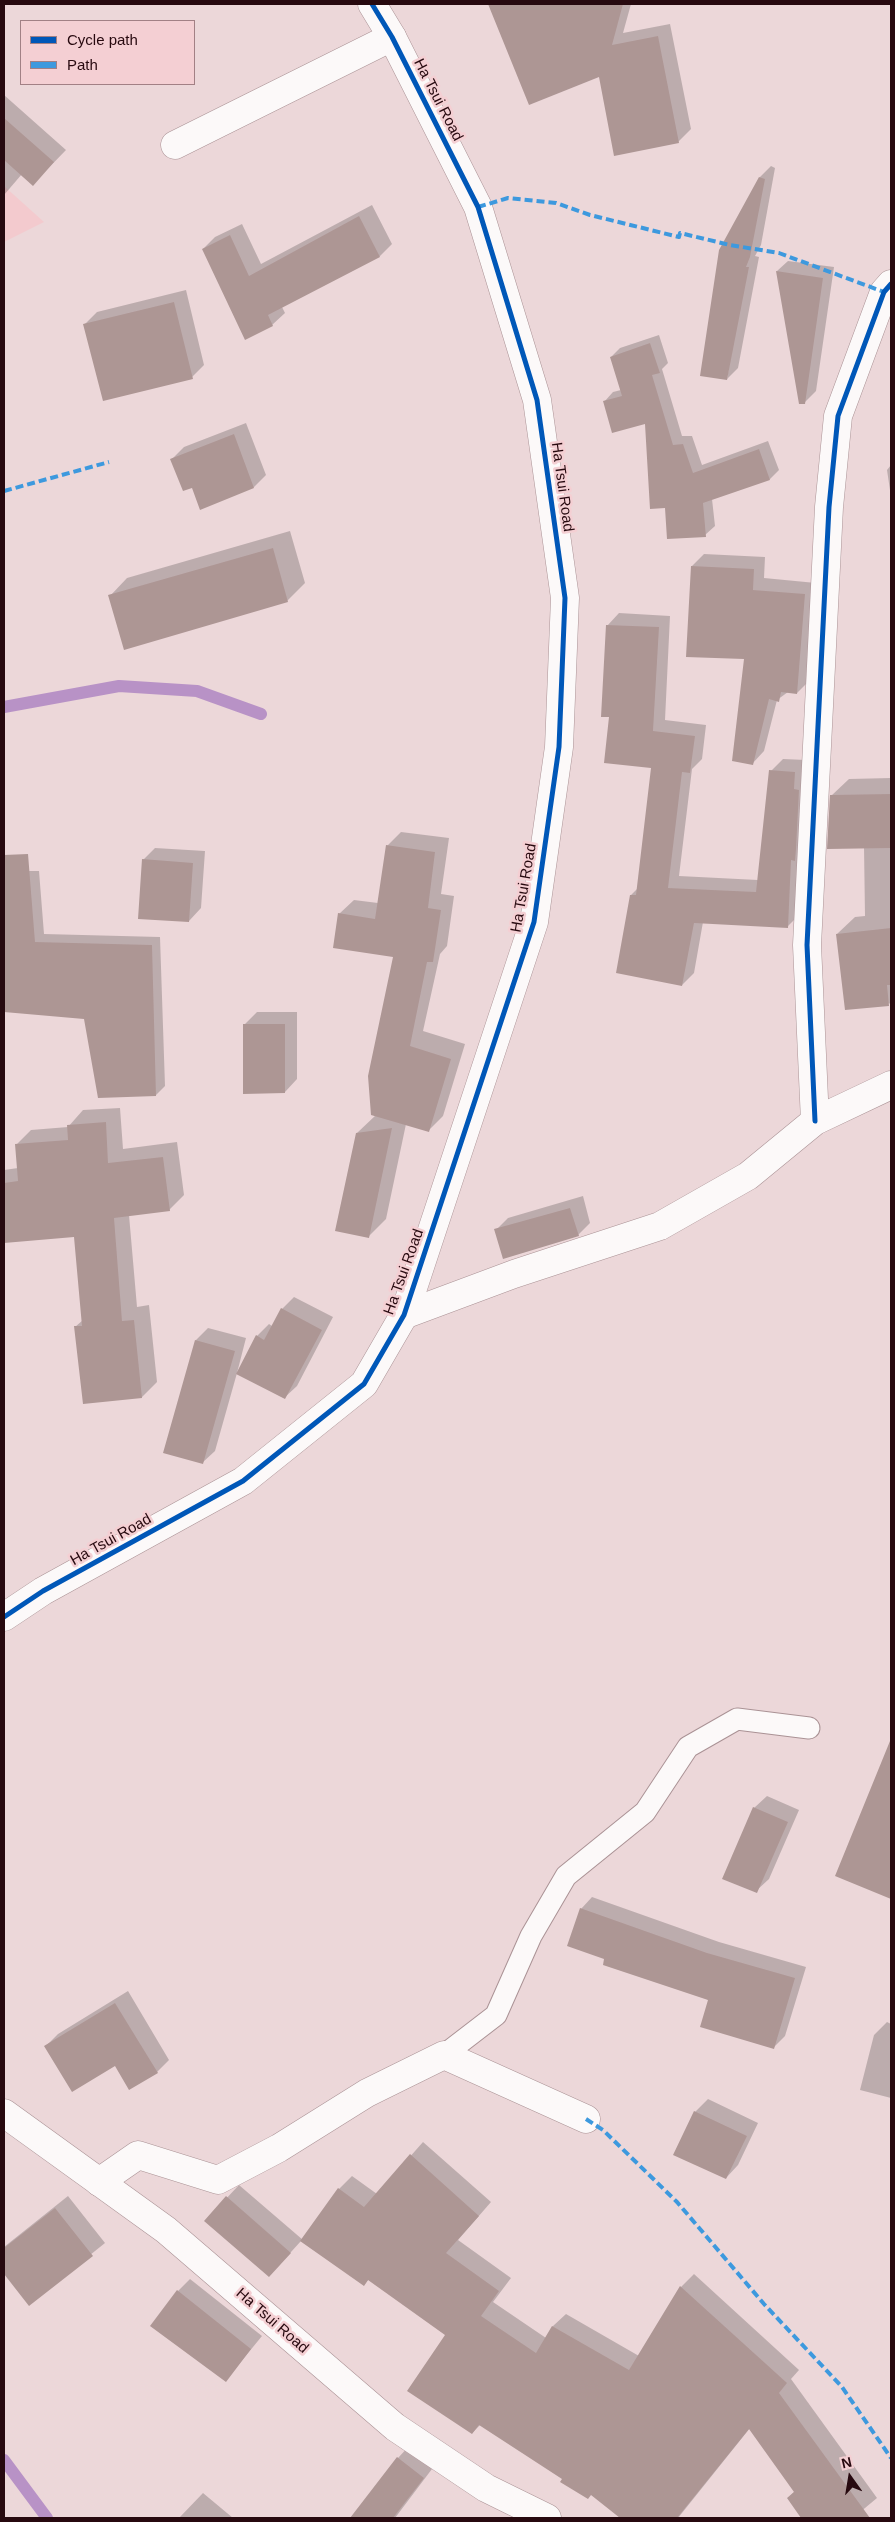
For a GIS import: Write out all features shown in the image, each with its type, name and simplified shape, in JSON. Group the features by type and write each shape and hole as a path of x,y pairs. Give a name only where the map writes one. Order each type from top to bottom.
{"street":[{"name":"Ha Tsui Road","path":"4,1617 43,1592 243,1481 364,1384 404,1315 534,922 559,747 565,598 538,400 478,207 392,37 372,4"},
{"path":"175,145 392,37"},
{"path":"815,1121 807,945 830,507 838,416 884,292 891,284"},
{"path":"404,1315 514,1274 660,1226 748,1176 815,1121 891,1085"},
{"path":"99,2182 138,2155 218,2180 279,2148 368,2093 444,2055 586,2119"},
{"name":"Ha Tsui Road","path":"4,2113 166,2230 394,2427 486,2488 547,2518"}],"lane":[{"path":"444,2055 496,2015 531,1936 566,1876 645,1812 688,1747 736,1719 809,1728"}],"shaded area":[{"path":"4,186 44,222 4,242"}],"building":[{"path":"488,4 623,4 612,45 658,36 679,143 614,156 599,77 529,105"},
{"path":"4,118 54,162 33,186 4,160"},
{"path":"759,177 765,179 750,257 746,267 749,267 727,380 700,376 719,250"},
{"path":"359,216 380,257 268,315 273,326 245,340 202,249 230,235 249,276"},
{"path":"776,271 823,278 805,404 799,404"},
{"path":"174,302 193,379 103,401 83,324"},
{"path":"650,343 660,373 652,375 673,445 683,444 693,473 759,449 770,480 703,503 706,537 667,539 665,508 650,509 645,424 612,433 603,401 622,396 610,357"},
{"path":"234,434 254,488 200,510 192,488 183,491 170,459"},
{"path":"273,548 288,602 124,650 108,595"},
{"path":"691,566 754,569 753,590 805,594 797,694 781,692 779,702 769,699 753,765 732,761 744,659 686,657"},
{"path":"606,625 659,627 653,731 695,736 690,773 682,772 668,888 756,892 769,770 795,772 794,789 799,790 795,861 791,860 788,928 694,923 682,986 616,973 630,895 636,895 651,768 604,763 609,717 601,717"},
{"path":"891,794 891,848 827,849 830,795"},
{"path":"386,845 435,852 428,908 441,910 433,962 427,962 410,1046 451,1059 429,1132 371,1115 368,1076 393,957 333,948 338,913 375,919"},
{"path":"28,854 35,942 152,945 156,1096 98,1098 84,1019 4,1012 4,855"},
{"path":"142,859 193,863 189,922 138,919"},
{"path":"891,928 891,985 887,985 889,1006 845,1010 836,934"},
{"path":"243,1024 285,1024 285,1093 243,1094"},
{"path":"106,1122 108,1163 163,1157 170,1211 114,1218 122,1321 134,1320 142,1398 83,1404 74,1326 82,1326 74,1237 4,1243 4,1183 18,1181 15,1144 68,1140 67,1125"},
{"path":"392,1128 369,1238 335,1231 356,1133"},
{"path":"570,1208 579,1236 503,1259 494,1229"},
{"path":"281,1308 322,1330 285,1399 236,1374 256,1335 264,1340"},
{"path":"195,1340 235,1351 203,1464 163,1453"},
{"path":"891,1742 891,1899 835,1876"},
{"path":"753,1807 788,1822 757,1893 722,1879"},
{"path":"580,1908 707,1953 795,1978 774,2049 700,2027 708,2000 603,1965 604,1959 567,1946"},
{"path":"115,2003 158,2073 129,2090 115,2066 72,2092 44,2046"},
{"path":"694,2111 747,2136 726,2179 673,2155"},
{"path":"410,2154 479,2216 446,2253 499,2291 481,2316 536,2353 552,2326 629,2370 680,2286 787,2383 779,2393 870,2518 801,2518 787,2498 794,2492 749,2429 677,2518 620,2518 591,2495 588,2499 560,2482 562,2479 479,2425 472,2434 407,2391 445,2335 368,2280 364,2286 300,2241 338,2188 364,2207"},
{"path":"226,2196 291,2253 269,2277 204,2221"},
{"path":"55,2208 93,2256 29,2306 4,2274 4,2248"},
{"path":"177,2290 251,2349 226,2382 150,2326"},
{"path":"397,2457 424,2478 393,2518 350,2518"}],"waterway":[{"path":"4,707 119,686 197,691 261,714"},
{"path":"4,2460 47,2518"}],"marked path":[{"path":"478,207 508,198 556,203 590,215 679,237 680,233 730,245 779,253 884,292"},
{"path":"4,491 109,462"},
{"path":"586,2119 603,2130 677,2202 764,2304 842,2387 891,2458"}],"cycle path":[{"path":"4,1617 43,1591 243,1481 364,1384 404,1315 534,922 559,747 565,598 537,400 478,207 392,37 372,4"},
{"path":"815,1121 807,945 829,507 838,416 884,292 891,284"}]}
